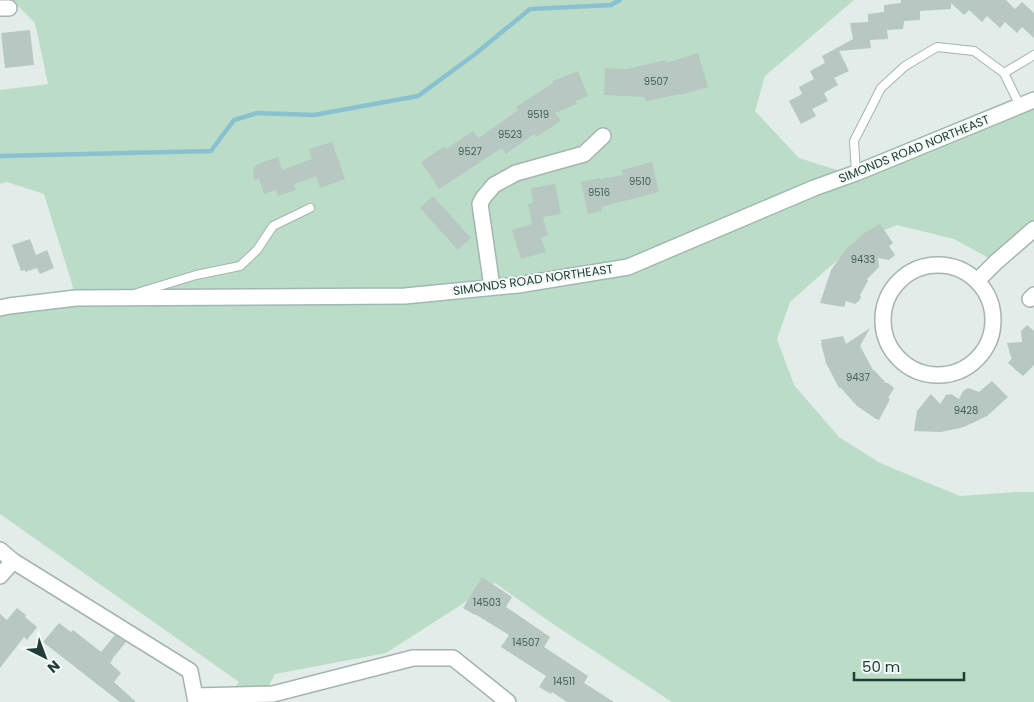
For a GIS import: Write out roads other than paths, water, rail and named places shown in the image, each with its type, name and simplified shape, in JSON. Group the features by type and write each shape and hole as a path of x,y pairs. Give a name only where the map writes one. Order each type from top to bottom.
{"street":[{"name":"SIMONDS ROAD NORTHEAST","path":"0,308 76,298 406,296 518,285 628,267 814,188 856,173 1027,103"},
{"path":"492,287 480,204 483,198 494,185 516,173 584,154 603,136"},
{"path":"978,280 1034,229"},
{"path":"938,264 960,268 978,280 990,298 994,319 990,341 978,359 960,371 938,375 917,371 899,359 887,341 883,320 887,298 899,280 917,268 938,264"},
{"path":"0,550 13,561 190,671 195,699 273,694 413,658 453,658 508,702"},
{"path":"0,576 13,561"}],"lane":[{"path":"856,173 854,141 881,88 906,66 937,47 974,51 1004,73 1027,103"},
{"path":"1004,73 1034,56"},
{"path":"123,297 196,275 240,266 257,250 273,226 310,208"}],"waterway":[{"path":"0,156 211,151 234,120 257,113 314,115 418,96 474,55 530,9 611,5 620,0"}]}
